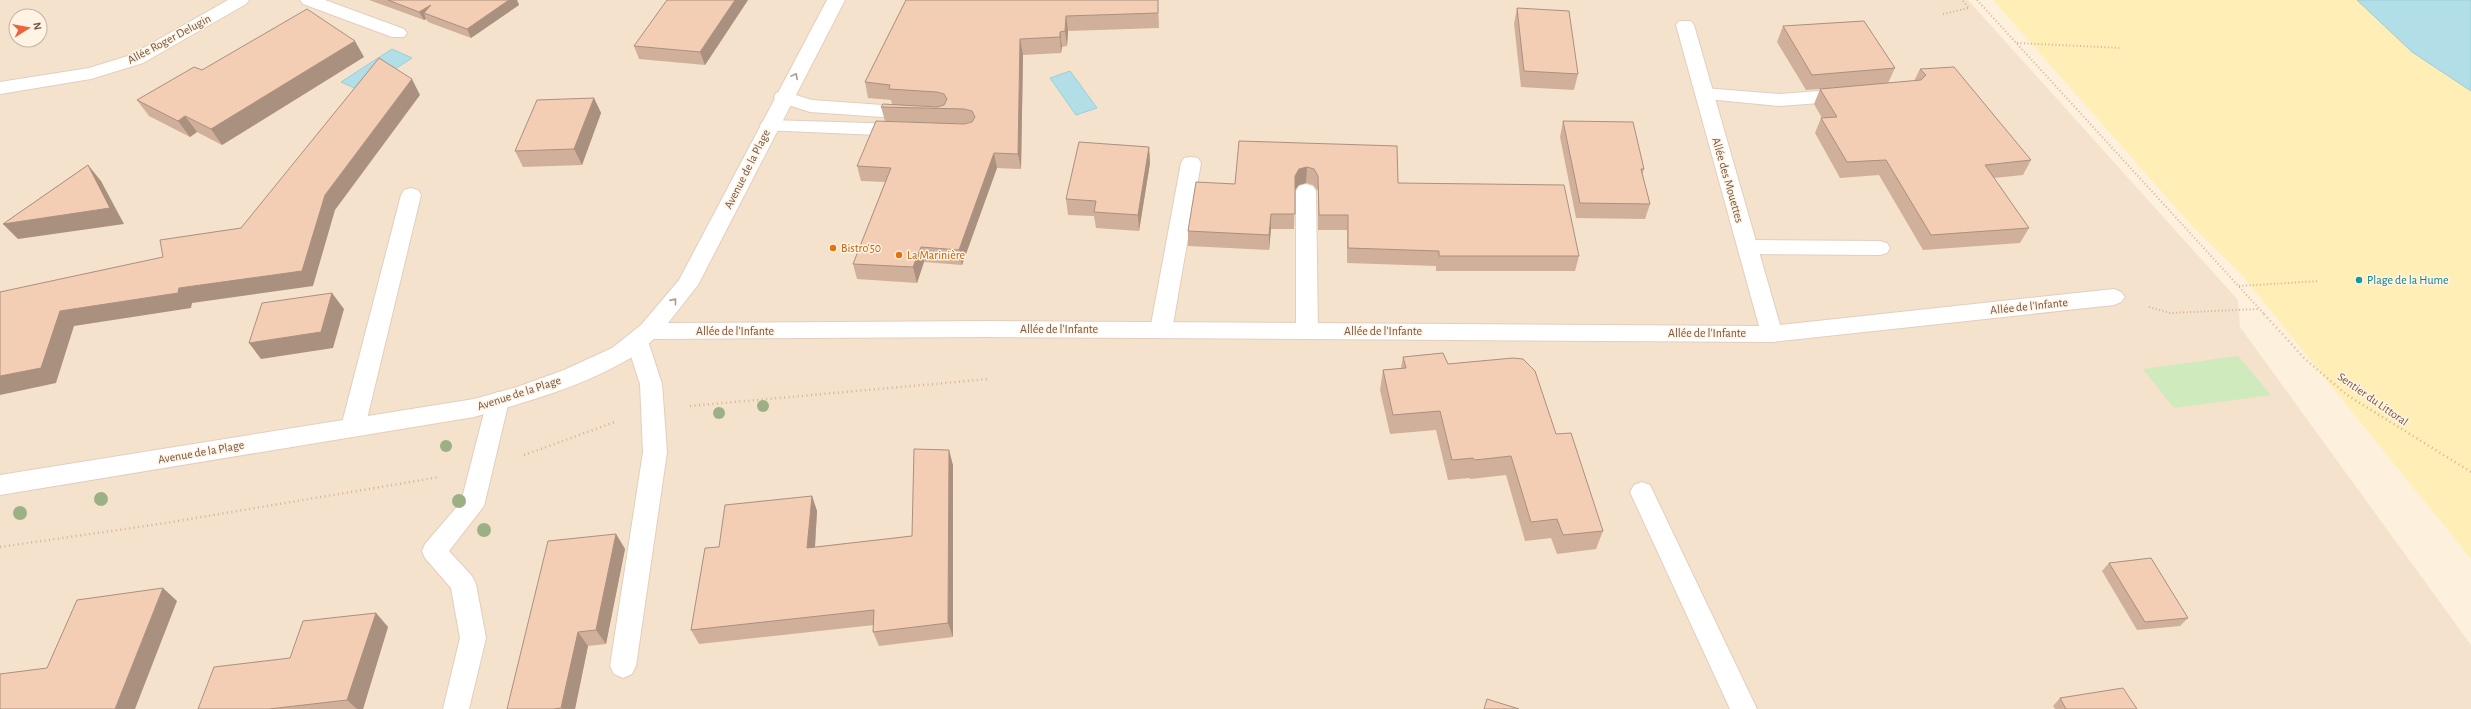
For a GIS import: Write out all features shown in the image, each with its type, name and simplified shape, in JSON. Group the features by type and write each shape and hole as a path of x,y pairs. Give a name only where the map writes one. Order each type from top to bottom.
{"street":[{"name":"Allée Roger Delugin","path":"0,88 91,73 137,59 240,0"},
{"path":"308,0 398,33"},
{"name":"Avenue de la Plage","path":"0,485 353,427 430,416 498,401 572,376 620,354 643,336 687,285 836,0"},
{"name":"Allée des Mouettes","path":"1685,26 1772,334"},
{"path":"1704,94 1779,100 1862,94"},
{"path":"769,126 922,122 810,106 784,97"},
{"path":"1161,330 1191,162"},
{"path":"1306,191 1307,331"},
{"path":"353,427 411,195"},
{"path":"1747,247 1880,248"},
{"name":"Allée de l'Infante","path":"643,336 1161,330 1772,334 2114,297"},
{"path":"623,666 655,452 651,384 643,336"},
{"path":"456,709 473,638 462,584 434,551 472,506 498,401"},
{"path":"1642,492 1744,709"}],"path":[{"path":"1943,14 1969,8 1962,0"},
{"name":"Sentier du Littoral","path":"1977,0 2305,359 2347,395 2471,472"},
{"path":"2017,43 2033,45 2099,44 2122,48"},
{"path":"2239,286 2319,281"},
{"path":"2114,297 2170,313 2260,309"}],"shaded area":[{"path":"0,0 1968,0 2238,300 2240,327 2471,645 2471,709 0,709"}],"green space":[{"path":"2238,356 2271,395 2174,408 2143,369"}],"sand":[{"name":"Plage de la Hume","path":"1993,0 2471,0 2471,559 2241,274 2192,226"}],"water":[{"path":"2357,0 2471,0 2471,91 2412,52"},
{"path":"392,49 412,58 361,91 341,82"},
{"path":"1070,71 1097,108 1076,115 1050,78"}],"building":[{"path":"388,0 509,0 467,29 424,13 431,5 419,12"},
{"path":"667,0 735,0 700,52 634,46"},
{"path":"906,0 1158,0 1158,13 1066,16 1065,31 1060,32 1060,37 1020,39 1018,154 994,153 959,250 921,247 913,267 853,264 891,168 857,166 876,121 964,124 972,122 975,117 972,111 964,109 881,107 883,104 937,107 944,105 947,99 944,94 937,92 889,89 890,85 865,82"},
{"path":"1517,8 1569,11 1578,74 1524,71"},
{"path":"307,9 355,41 211,129 185,116 178,121 137,100 194,67 202,70"},
{"path":"1864,21 1895,68 1812,75 1783,26"},
{"path":"379,58 412,79 325,195 302,271 179,288 178,293 60,311 41,368 0,376 0,292 163,257 160,240 241,228"},
{"path":"1954,67 2031,160 1985,165 2029,228 1931,235 1886,160 1847,162 1821,118 1837,117 1820,89 1921,80 1926,75 1920,69"},
{"path":"594,98 574,149 515,151 537,100"},
{"path":"1563,121 1633,122 1644,169 1641,169 1650,204 1580,203"},
{"path":"1239,141 1397,146 1398,183 1564,185 1579,256 1439,256 1439,251 1348,248 1348,215 1319,215 1318,176 1314,169 1307,167 1299,169 1295,176 1295,214 1271,214 1269,235 1188,231 1196,182 1235,184"},
{"path":"1079,142 1149,147 1138,215 1094,212 1096,201 1066,199"},
{"path":"88,165 110,208 3,224"},
{"path":"332,293 321,332 249,343 262,303"},
{"path":"1443,353 1448,364 1513,358 1523,359 1535,371 1556,434 1571,433 1603,531 1563,535 1557,519 1531,522 1511,456 1475,460 1473,458 1452,460 1440,411 1393,415 1383,370 1406,368 1403,357"},
{"path":"914,449 949,450 948,623 873,632 874,610 691,630 705,548 719,547 725,505 812,496 807,548 912,536"},
{"path":"616,534 596,630 578,632 561,708 507,709 548,541"},
{"path":"2151,558 2188,618 2145,622 2109,563"},
{"path":"163,588 115,709 0,709 0,674 47,668 77,600"},
{"path":"376,613 347,700 269,709 198,709 214,667 290,658 303,621"},
{"path":"2123,688 2137,709 2066,709 2060,698"},
{"path":"1487,699 1519,709 1484,709"}],"place":[{"name":"Bistro'50","path":"833,248"},
{"name":"La Marinière","path":"899,255"},
{"name":"Plage de la Hume","path":"2359,280"}]}
